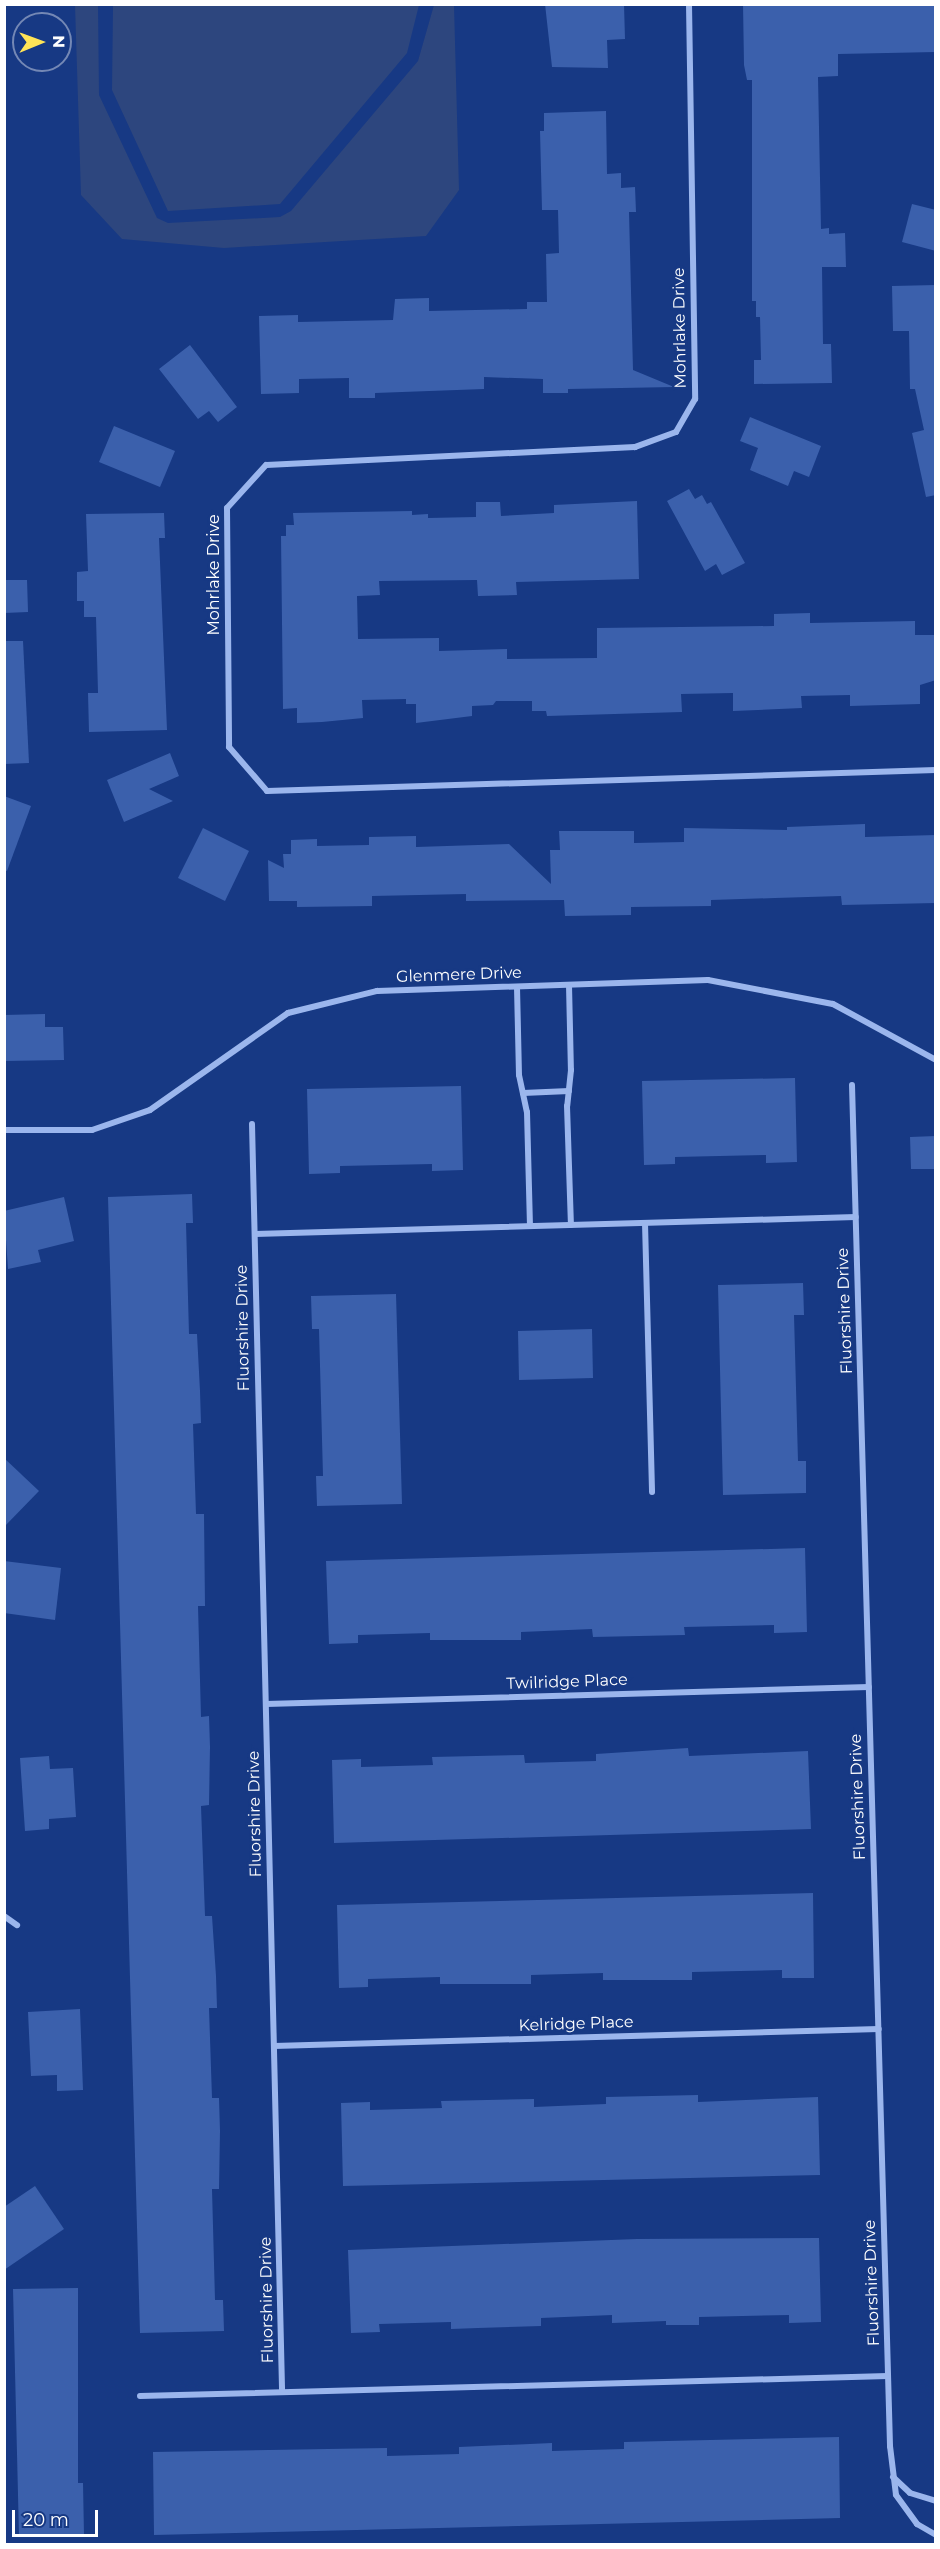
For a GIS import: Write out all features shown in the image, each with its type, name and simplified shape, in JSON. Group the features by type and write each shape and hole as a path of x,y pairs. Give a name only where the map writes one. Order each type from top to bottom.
{"street":[{"name":"Mohrlake Drive","path":"689,4 695,399 676,432 634,447 266,465 227,508 229,747 267,791 936,770"},
{"name":"Glenmere Drive","path":"4,1130 92,1130 150,1110 288,1012 377,991 708,980 833,1004 936,1060"},
{"path":"569,985 571,1225"},
{"path":"517,987 523,1093 527,1113 530,1226"},
{"name":"Fluorshire Drive","path":"852,1085 888,2376 893,2477 896,2495 906,2511 917,2524 936,2535"},
{"path":"523,1093 569,1091"},
{"name":"Fluorshire Drive","path":"252,1124 282,2392"},
{"path":"255,1234 856,1217"},
{"path":"645,1223 652,1492"},
{"name":"Twilridge Place","path":"266,1704 869,1687"},
{"path":"4,1916 16,1925"},
{"name":"Kelridge Place","path":"274,2046 879,2029"},
{"path":"140,2396 888,2376"},
{"path":"893,2477 910,2493 936,2501"}],"water":[{"path":"113,4 419,5 407,53 280,204 168,211 112,90"},
{"path":"75,5 98,5 99,95 157,218 168,223 280,217 291,211 418,61 434,5 454,5 459,190 426,236 224,248 122,239 81,195"}],"building":[{"path":"545,4 624,4 625,39 607,40 608,68 552,67"},
{"path":"743,4 936,4 936,52 838,54 838,76 818,77 821,229 829,228 829,234 845,233 846,267 822,267 823,344 831,344 832,383 754,384 754,360 761,360 760,317 756,317 756,301 752,301 752,80 747,80 744,65"},
{"path":"606,111 607,174 621,173 621,188 635,187 636,212 629,212 633,370 674,387 568,389 568,393 543,393 543,379 484,377 484,389 375,393 375,398 349,398 349,378 299,379 299,393 261,394 259,316 298,315 298,322 393,320 395,299 429,298 429,311 527,309 527,302 547,302 546,254 559,253 558,210 542,210 540,131 544,131 544,113"},
{"path":"912,204 936,210 936,251 902,242"},
{"path":"936,285 936,495 926,497 912,433 924,430 915,389 910,389 909,331 893,331 892,286"},
{"path":"190,345 237,407 218,422 209,411 198,419 159,369"},
{"path":"750,417 821,446 809,477 794,471 788,486 750,470 758,448 740,441"},
{"path":"114,426 175,451 160,487 99,462"},
{"path":"689,489 695,499 702,495 707,504 711,502 745,563 722,575 716,564 705,571 667,501"},
{"path":"637,501 639,579 516,582 517,595 478,596 477,580 379,581 380,595 357,596 358,639 439,638 439,651 507,649 507,659 597,658 597,628 774,626 774,614 810,613 810,623 915,621 915,635 936,635 936,680 920,685 920,704 850,706 850,695 801,696 802,708 733,711 733,693 681,694 682,712 547,716 546,711 532,711 532,701 496,701 493,705 472,706 472,716 416,723 416,704 406,704 406,699 362,700 363,718 322,722 297,723 297,708 283,709 281,536 286,536 286,525 294,525 293,513 412,511 412,515 428,514 428,518 476,517 476,502 500,502 501,516 554,513 554,505"},
{"path":"164,513 165,538 159,538 167,730 89,732 88,693 98,693 96,617 84,617 84,601 77,601 77,572 88,571 86,514"},
{"path":"4,580 27,580 28,612 4,613"},
{"path":"4,641 23,641 29,763 4,764"},
{"path":"170,753 179,776 149,789 173,801 124,822 107,780"},
{"path":"4,796 31,806 7,871 4,870"},
{"path":"865,824 865,837 936,835 936,903 842,905 841,896 711,900 711,906 631,907 631,915 565,916 564,900 466,901 466,894 372,896 372,906 297,907 297,901 269,901 268,860 284,868 283,854 291,854 291,840 317,839 317,846 369,845 369,837 416,836 416,847 509,844 551,884 550,850 560,850 559,831 634,831 634,843 684,842 684,828 787,830 787,827"},
{"path":"203,828 249,851 225,901 178,878"},
{"path":"45,1014 45,1027 63,1027 64,1060 4,1061 4,1015"},
{"path":"795,1078 797,1162 766,1163 766,1155 675,1157 675,1164 644,1165 642,1081"},
{"path":"461,1086 463,1170 432,1171 432,1164 340,1166 340,1173 309,1174 307,1089"},
{"path":"936,1136 936,1169 911,1169 910,1137"},
{"path":"192,1194 193,1223 186,1223 189,1334 197,1334 200,1391 201,1423 193,1424 196,1514 204,1514 205,1606 198,1606 201,1717 209,1716 210,1747 209,1805 201,1806 205,1916 212,1916 217,2008 209,2008 212,2098 219,2098 220,2131 219,2189 212,2189 215,2300 223,2300 224,2331 140,2333 108,1197"},
{"path":"64,1197 74,1241 38,1250 41,1262 8,1269 4,1211"},
{"path":"803,1283 804,1315 794,1315 798,1461 806,1461 806,1493 723,1495 718,1285"},
{"path":"396,1294 402,1504 317,1506 316,1476 323,1476 319,1329 312,1329 311,1296"},
{"path":"592,1329 593,1378 519,1380 518,1331"},
{"path":"4,1458 39,1491 4,1527"},
{"path":"805,1548 807,1632 774,1633 774,1625 684,1627 685,1635 593,1637 592,1629 521,1632 521,1640 430,1640 430,1633 358,1635 358,1643 329,1644 326,1561"},
{"path":"4,1561 61,1568 55,1620 4,1613"},
{"path":"688,1748 689,1756 808,1751 811,1829 334,1843 332,1760 361,1759 361,1767 433,1765 432,1757 524,1755 525,1763 596,1761 596,1754"},
{"path":"49,1756 50,1769 73,1768 76,1817 49,1819 49,1829 25,1831 20,1758"},
{"path":"813,1893 814,1978 782,1978 782,1970 692,1972 692,1980 603,1980 603,1973 531,1975 531,1984 440,1984 440,1977 368,1979 368,1987 339,1988 337,1905"},
{"path":"80,2009 83,2090 57,2091 57,2075 31,2076 28,2012"},
{"path":"698,2095 698,2102 818,2097 820,2175 343,2186 341,2103 370,2102 370,2110 442,2108 441,2101 534,2099 534,2107 606,2104 606,2097"},
{"path":"35,2186 64,2229 4,2270 4,2207"},
{"path":"819,2238 821,2322 789,2323 789,2315 699,2317 699,2325 666,2325 666,2321 612,2323 612,2315 541,2318 541,2326 451,2329 451,2322 379,2324 380,2332 351,2333 348,2250 637,2239"},
{"path":"78,2288 78,2483 83,2483 84,2535 19,2536 13,2289"},
{"path":"839,2437 840,2518 154,2535 153,2452 387,2448 387,2456 459,2454 459,2447 552,2443 552,2451 624,2449 624,2442"}]}
